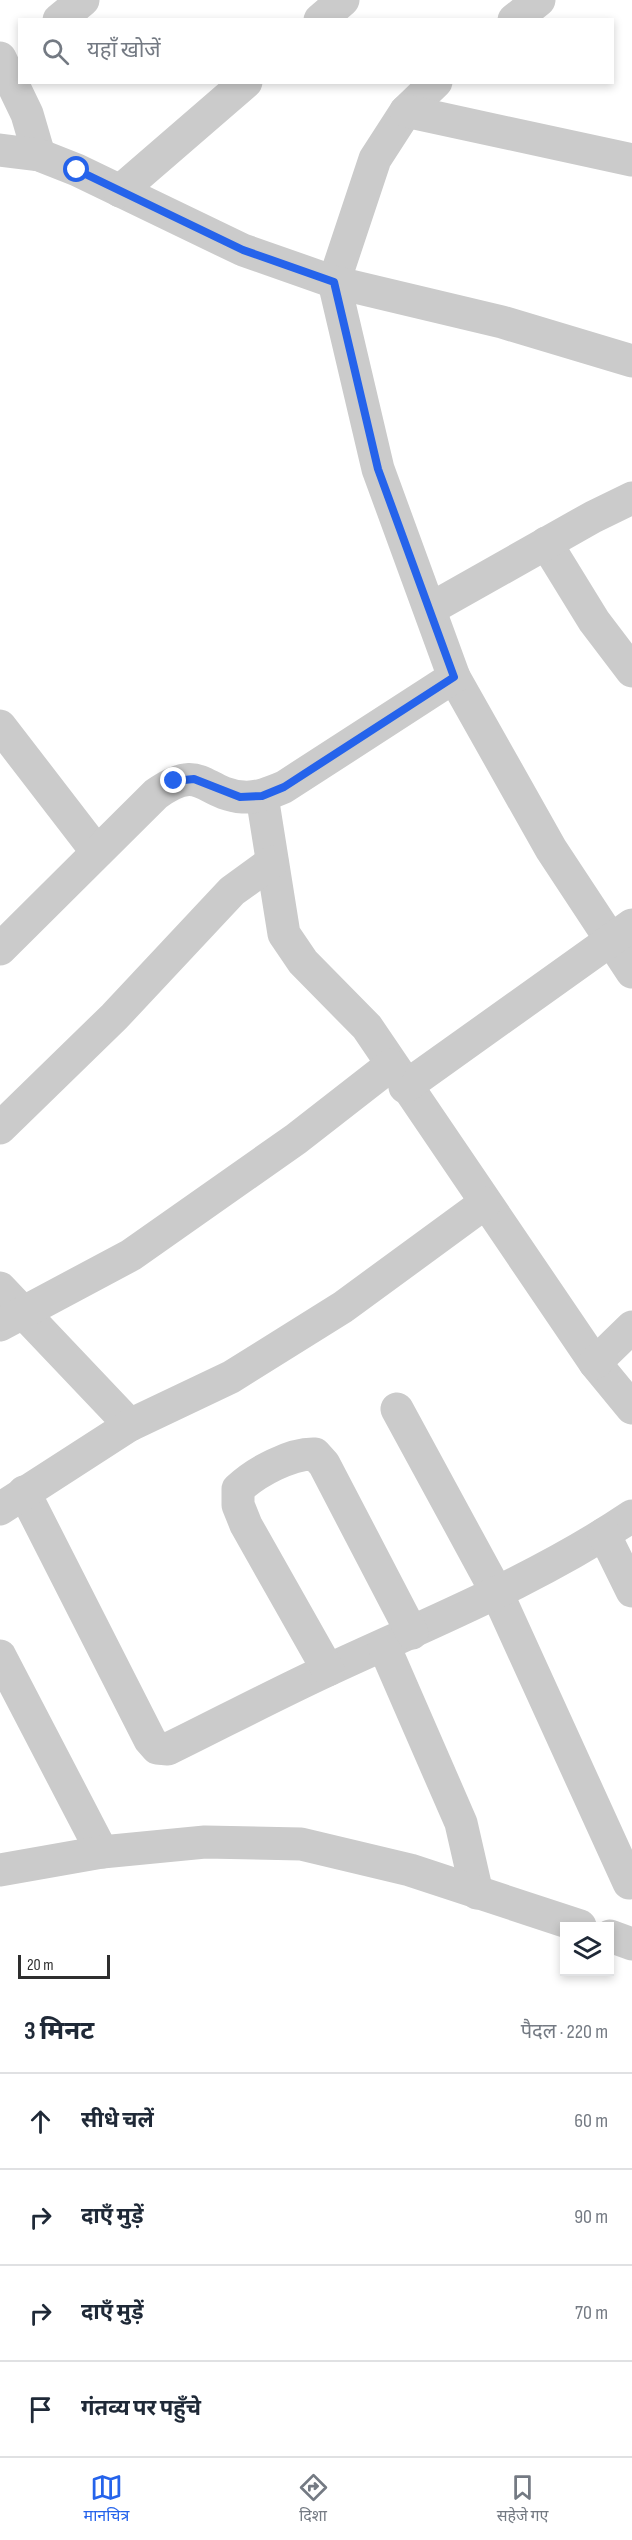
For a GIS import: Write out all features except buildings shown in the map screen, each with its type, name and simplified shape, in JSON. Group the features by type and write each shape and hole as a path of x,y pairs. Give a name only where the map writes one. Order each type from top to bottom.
{"street":[{"path":"60,18 83,0"},
{"path":"322,18 343,0"},
{"path":"516,18 539,0"},
{"path":"7,55 39,155"},
{"path":"120,191 244,84"},
{"path":"434,84 406,111 375,159 334,282 378,469 454,677 528,810 620,932 632,972"},
{"path":"406,111 632,160"},
{"path":"0,150 39,155 243,250 334,282 502,322 632,362"},
{"path":"430,609 546,543 632,498"},
{"path":"546,543 594,621 632,671"},
{"path":"0,949 156,794 174,781 194,779 240,797 262,796 284,787 454,677"},
{"path":"0,726 97,852"},
{"path":"262,796 285,934 303,962 367,1027 398,1076 595,1363 632,1408"},
{"path":"3,1119 114,1017 232,891 272,862"},
{"path":"11,1318 131,1255 296,1139 398,1076 620,932"},
{"path":"485,1203 333,1314 231,1377 130,1425 12,1501 150,1740 157,1748 168,1749 328,1670 497,1593 632,1516"},
{"path":"0,1288 11,1318 130,1425"},
{"path":"595,1363 632,1327"},
{"path":"397,1409 497,1593 628,1883"},
{"path":"328,1670 246,1525 238,1505 238,1489 247,1480 302,1453 315,1454 324,1464 398,1639 461,1823 477,1893"},
{"path":"604,1534 632,1591"},
{"path":"0,1656 102,1852"},
{"path":"0,1869 102,1852 205,1842 301,1844 410,1870 568,1922"},
{"path":"614,1938 632,1944"}],"route":[{"path":"77,170 243,250 334,282 378,469 454,677 284,787 262,796 240,797 194,779 174,781"}]}
